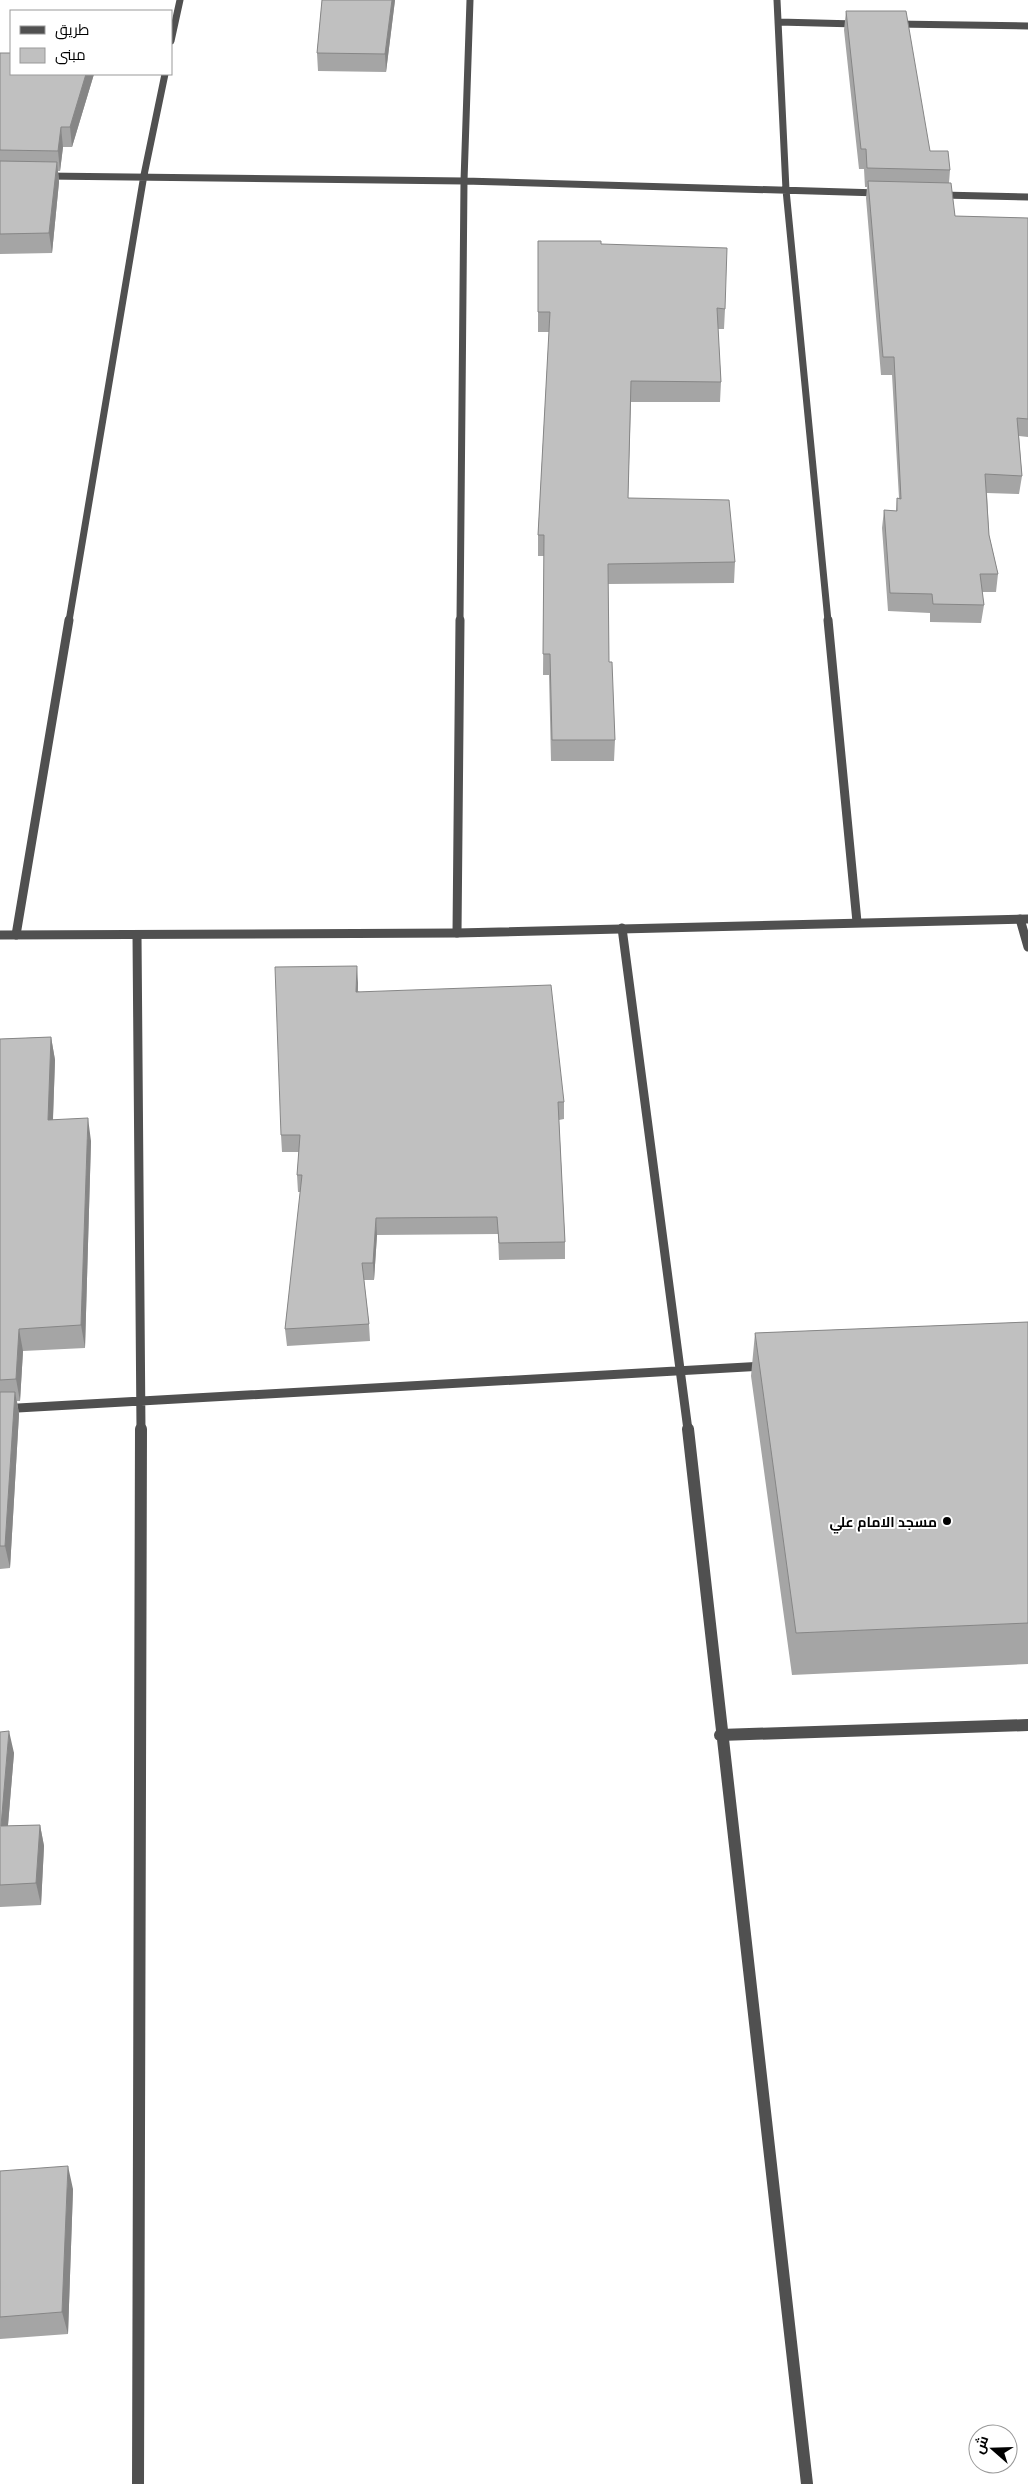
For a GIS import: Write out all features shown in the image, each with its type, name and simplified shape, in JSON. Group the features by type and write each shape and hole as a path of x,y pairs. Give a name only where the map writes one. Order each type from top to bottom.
{"street":[{"path":"172,37 180,0"},
{"path":"457,933 464,181 470,0"},
{"path":"777,0 786,190 857,922"},
{"path":"778,22 868,24"},
{"path":"888,24 1028,26"},
{"path":"16,935 144,175 165,75"},
{"path":"38,176 144,175 464,181 883,193"},
{"path":"931,194 1028,198"},
{"path":"0,935 457,933 1024,919 1028,947"},
{"path":"622,928 680,1371 720,1735 807,2484"},
{"path":"137,935 141,1400 138,2484"},
{"path":"0,1409 780,1365"},
{"path":"720,1735 1028,1725"}],"building":[{"path":"322,0 392,0 385,54 317,53"},
{"path":"846,11 906,11 930,151 948,151 950,170 867,168 866,149 861,149"},
{"path":"0,53 10,53 10,75 86,75 70,127 61,127 58,151 0,150"},
{"path":"0,161 57,162 49,233 0,234"},
{"path":"868,181 951,183 955,216 1028,218 1028,419 1017,418 1022,476 985,474 989,535 998,574 980,574 984,605 933,604 932,594 890,593 884,510 897,511 897,498 901,499 894,357 883,357"},
{"path":"538,241 601,241 601,244 727,248 725,309 717,308 721,382 631,381 628,498 729,500 735,562 608,564 609,662 612,662 615,740 552,740 550,654 543,654 544,535 538,535 550,312 538,312"},
{"path":"357,966 356,992 551,985 564,1102 558,1102 565,1242 499,1243 497,1217 376,1218 373,1263 362,1263 369,1324 285,1329 302,1175 297,1175 300,1135 281,1135 275,967"},
{"path":"51,1037 48,1120 88,1118 81,1325 19,1329 16,1379 0,1380 0,1039"},
{"path":"1028,1322 1028,1623 796,1633 755,1333"},
{"path":"0,1392 15,1392 5,1546 0,1546"},
{"path":"9,1731 1,1826 40,1825 36,1883 0,1885 0,1732"},
{"path":"68,2166 62,2312 0,2317 0,2171"}],"place":[{"name":"مسجد الامام علي","path":"947,1521"}]}
